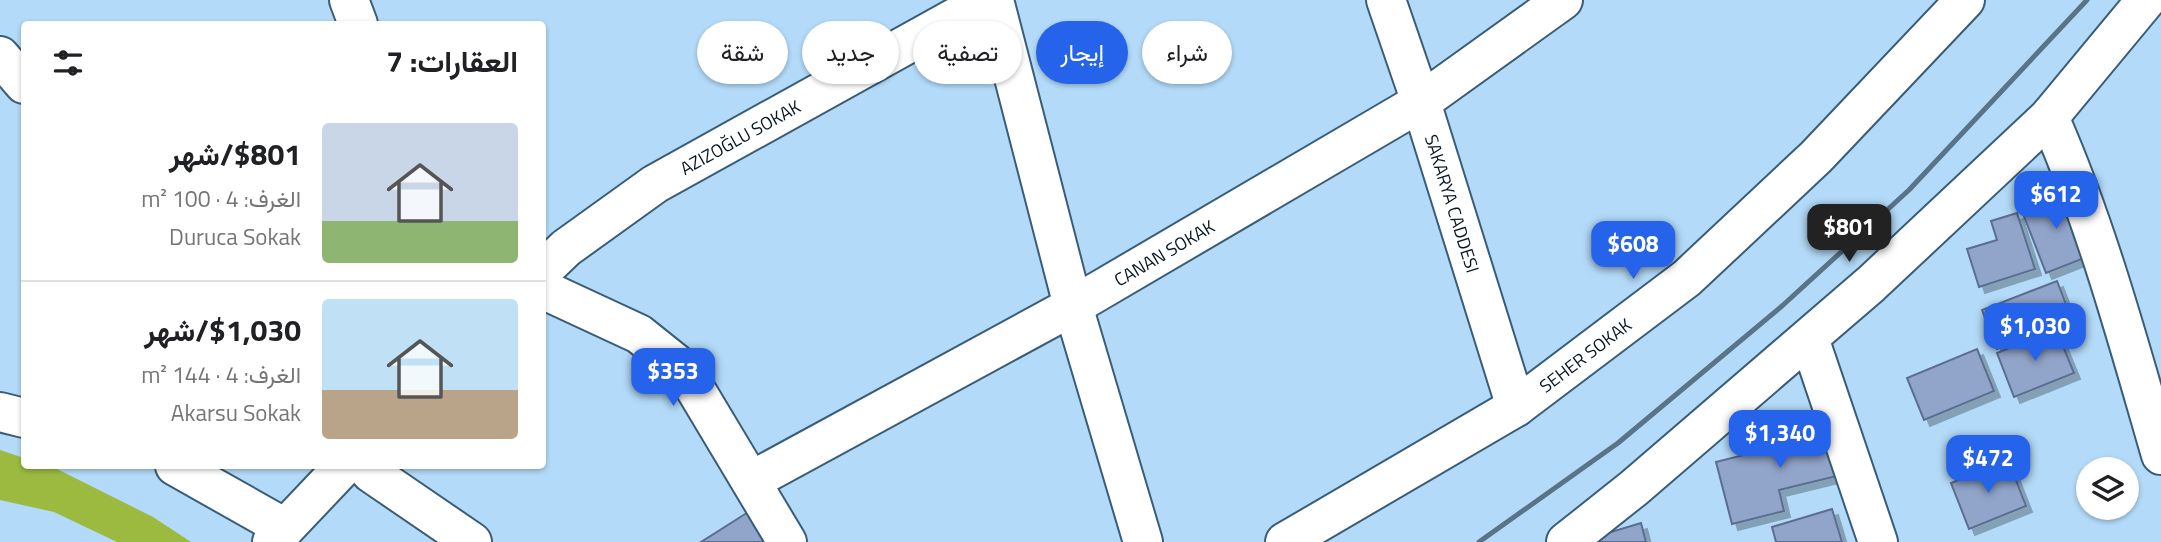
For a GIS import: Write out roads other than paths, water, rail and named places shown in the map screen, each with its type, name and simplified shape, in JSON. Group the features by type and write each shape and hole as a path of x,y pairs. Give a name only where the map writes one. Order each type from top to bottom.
{"street":[{"path":"349,0 357,21"},
{"name":"AZIZOĞLU SOKAK","path":"546,267 565,248 655,184 986,0"},
{"path":"994,0 1073,306 1143,542"},
{"name":"SAKARYA CADDESI","path":"1386,0 1516,407"},
{"name":"CANAN SOKAK","path":"751,481 1073,306 1420,102 1563,0"},
{"name":"SEHER SOKAK","path":"1286,542 1516,407 1687,278 1816,157 1965,0"},
{"path":"1566,542 1634,488 1871,284 2049,117 2146,0"},
{"path":"0,57 21,80"},
{"path":"2049,117 2073,171 2114,292 2161,455"},
{"path":"546,291 639,334 684,370 787,542"},
{"path":"1809,338 1878,542"},
{"path":"0,411 21,417"},
{"path":"180,469 279,535 341,469"},
{"path":"368,469 472,542"}],"railway":[{"path":"1479,542 1618,443 1782,306 1909,190 2087,0"}]}
